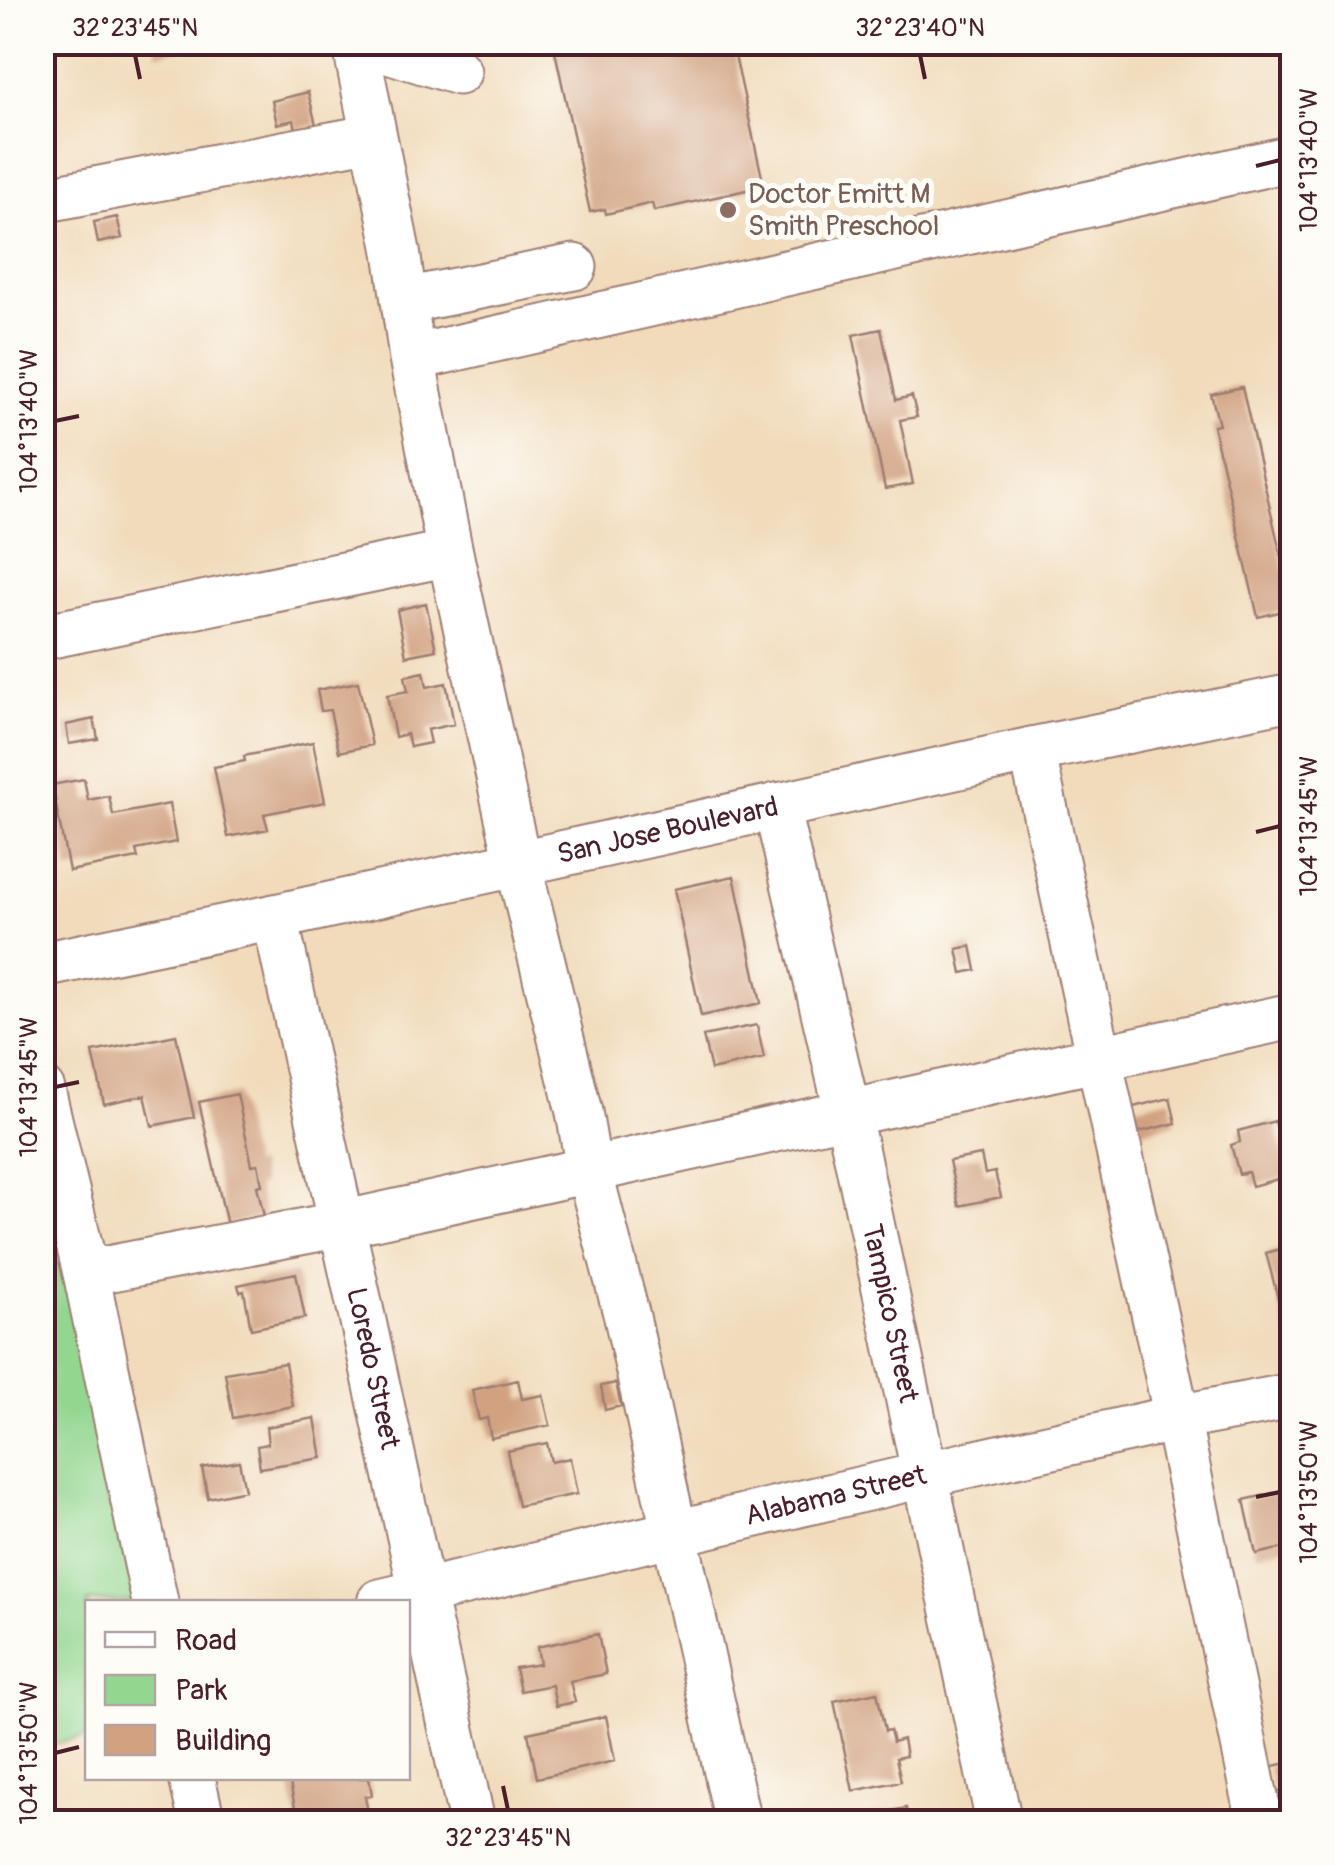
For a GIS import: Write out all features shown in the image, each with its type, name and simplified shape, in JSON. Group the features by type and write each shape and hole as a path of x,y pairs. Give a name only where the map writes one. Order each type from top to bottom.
{"street":[{"path":"355,42 397,251 412,358 450,553 589,1170 627,1317 738,1822"},
{"path":"363,42 458,72"},
{"path":"42,200 373,137"},
{"path":"412,358 1292,158"},
{"path":"404,301 574,266"},
{"path":"42,637 450,553"},
{"name":"San Jose Boulevard","path":"42,966 1032,750 1290,708"},
{"path":"1032,750 1260,1822"},
{"name":"Tampico Street","path":"776,806 848,1115 999,1822"},
{"name":"Loredo Street","path":"275,917 342,1224 401,1598"},
{"path":"86,1273 342,1224 1292,1016"},
{"path":"42,1090 86,1273 155,1600"},
{"name":"Alabama Street","path":"401,1598 923,1475 1292,1396"},
{"name":"Loredo Street","path":"410,1626 472,1822"},
{"path":"192,1780 202,1822"}],"green space":[{"path":"42,1090 155,1600 85,1600 85,1737 43,1746"}],"building":[{"path":"155,42 202,42 203,44 158,54"},
{"path":"553,42 732,42 764,186 654,211 652,203 606,214 605,209 590,212"},
{"path":"308,92 316,125 296,129 294,120 277,124 272,101"},
{"path":"117,217 122,238 98,243 94,222"},
{"path":"881,329 896,400 912,396 917,417 900,420 913,484 885,489 853,335"},
{"path":"1242,387 1292,603 1292,609 1258,617 1213,426 1219,425 1211,394"},
{"path":"426,603 436,650 406,656 397,610"},
{"path":"424,672 427,687 446,683 454,724 427,730 430,743 410,747 407,734 395,737 387,695 408,691 405,676"},
{"path":"358,682 372,745 339,752 330,710 321,711 317,690"},
{"path":"94,719 98,739 69,744 66,725"},
{"path":"313,742 325,802 264,814 268,829 228,837 214,767 245,761 244,756"},
{"path":"84,779 88,800 109,796 113,815 169,804 176,842 136,850 138,858 69,871 52,785"},
{"path":"734,876 761,1003 701,1016 674,889"},
{"path":"971,946 976,970 962,973 957,949"},
{"path":"757,1025 764,1058 711,1070 703,1036"},
{"path":"176,1035 194,1117 152,1126 145,1095 104,1104 93,1052"},
{"path":"237,1094 252,1165 258,1164 262,1185 257,1186 264,1216 227,1225 199,1102"},
{"path":"1170,1098 1176,1123 1127,1135 1121,1110"},
{"path":"1275,1121 1289,1176 1252,1186 1248,1172 1239,1174 1231,1145 1240,1142 1238,1131"},
{"path":"981,1155 985,1174 995,1172 1001,1197 959,1206 949,1161"},
{"path":"1292,1246 1292,1348 1291,1348 1266,1253"},
{"path":"296,1273 305,1318 251,1329 244,1291 240,1292 238,1285"},
{"path":"285,1363 293,1406 233,1418 225,1373"},
{"path":"518,1380 522,1399 543,1395 550,1425 491,1438 487,1418 479,1420 472,1390"},
{"path":"616,1383 621,1406 605,1410 601,1386"},
{"path":"315,1418 322,1458 260,1468 257,1446 268,1444 266,1427"},
{"path":"547,1443 551,1462 570,1458 577,1494 518,1506 507,1451"},
{"path":"239,1461 245,1490 208,1498 202,1468"},
{"path":"1292,1489 1292,1546 1256,1554 1244,1500"},
{"path":"598,1634 606,1674 570,1681 575,1702 556,1706 552,1685 520,1691 515,1668 540,1664 537,1647"},
{"path":"877,1692 885,1731 890,1730 893,1742 903,1739 906,1756 896,1758 901,1781 853,1791 834,1701"},
{"path":"606,1716 615,1761 537,1778 528,1733"},
{"path":"1292,1762 1292,1789 1275,1793 1269,1767"},
{"path":"289,1780 369,1780 372,1795 365,1797 370,1822 298,1822"},
{"path":"906,1808 909,1822 843,1822 843,1821"}],"place":[{"name":"Doctor Emitt M Smith Preschool","path":"728,210"}]}
